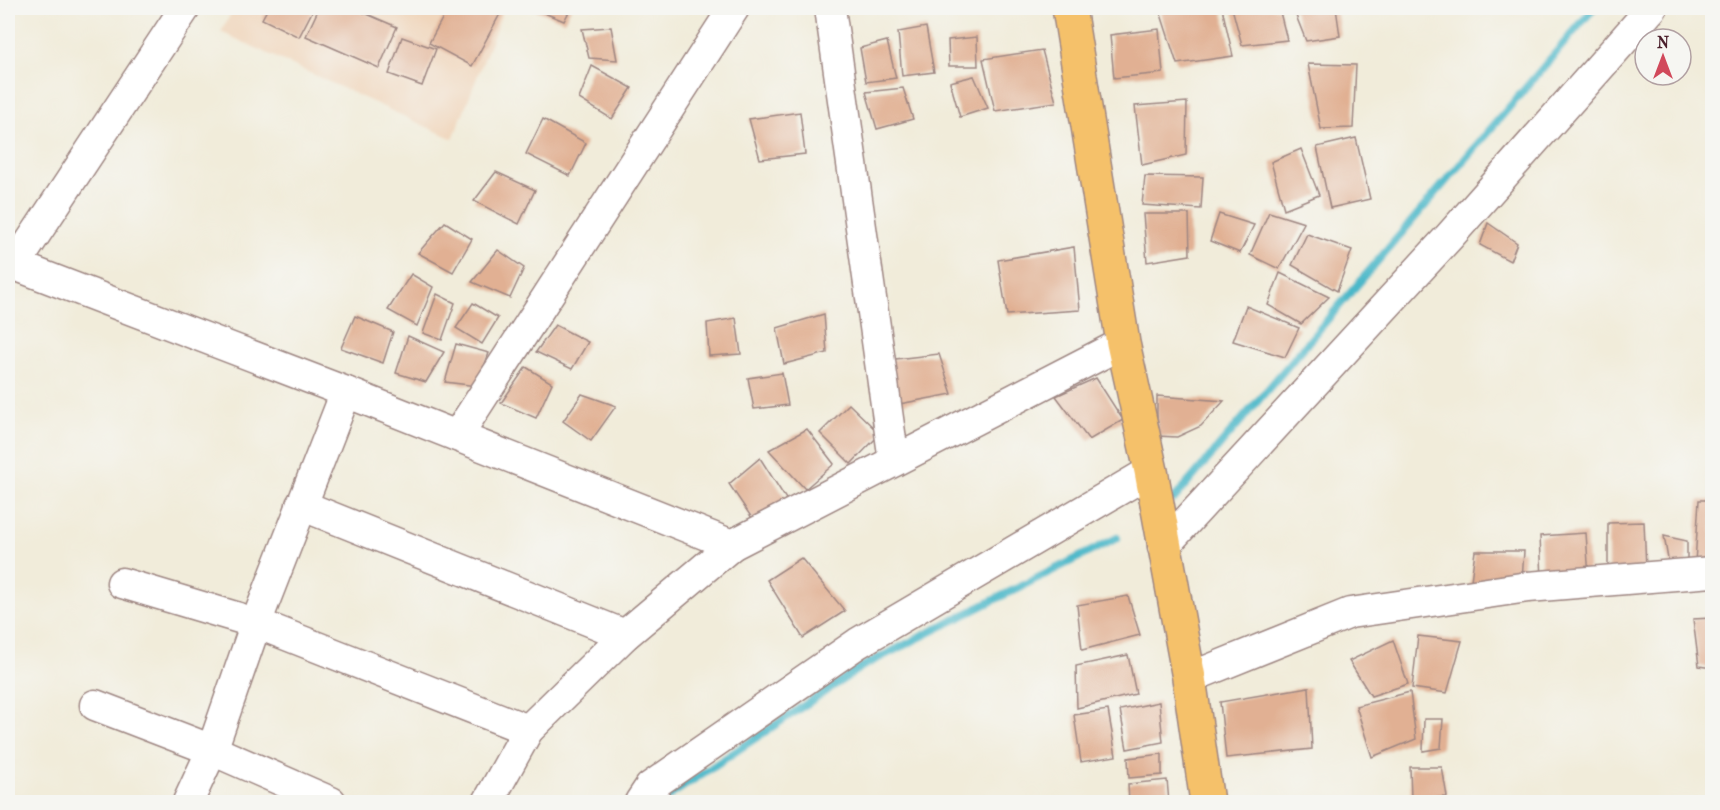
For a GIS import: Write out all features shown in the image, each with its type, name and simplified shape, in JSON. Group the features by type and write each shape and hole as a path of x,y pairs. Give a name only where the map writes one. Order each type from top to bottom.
{"main road":[{"path":"1069,8 1123,343 1189,678 1207,802"}],"street":[{"path":"186,8 15,265 732,545"},
{"path":"457,436 734,8"},
{"path":"830,8 894,461"},
{"path":"1163,547 1449,237 1652,8"},
{"path":"488,802 528,730 625,635 732,545 1123,343"},
{"path":"188,802 212,750 256,623 345,392"},
{"path":"640,802 650,787 858,643 1150,471"},
{"path":"301,505 625,635"},
{"path":"1189,678 1350,613 1528,587 1713,572"},
{"path":"122,583 256,623 528,730"},
{"path":"95,705 212,750 331,802"}],"shaded area":[{"path":"234,8 504,8 453,139 221,32"}],"building":[{"path":"268,8 314,8 299,37 262,19"},
{"path":"319,8 353,8 397,27 379,68 306,36"},
{"path":"448,8 492,8 501,12 472,66 429,43"},
{"path":"532,8 571,8 564,21"},
{"path":"1159,8 1222,8 1233,56 1177,64"},
{"path":"1232,8 1279,8 1287,40 1242,45"},
{"path":"1293,8 1336,8 1340,36 1306,41"},
{"path":"611,27 617,60 589,58 582,29"},
{"path":"926,27 934,72 902,76 898,32"},
{"path":"1159,29 1163,73 1114,78 1110,35"},
{"path":"402,37 436,49 422,86 389,74"},
{"path":"977,37 978,66 949,66 948,40"},
{"path":"887,41 896,78 866,82 860,48"},
{"path":"1042,50 1056,102 995,111 983,59"},
{"path":"1308,64 1356,65 1353,128 1321,129"},
{"path":"592,66 632,88 612,119 579,99"},
{"path":"974,76 988,108 960,117 950,82"},
{"path":"903,88 913,119 877,129 866,92"},
{"path":"1187,102 1186,155 1142,165 1135,106"},
{"path":"800,112 805,154 760,159 749,119"},
{"path":"543,119 586,143 570,176 526,154"},
{"path":"1356,138 1370,199 1330,208 1317,147"},
{"path":"1301,149 1319,195 1284,209 1271,162"},
{"path":"496,172 535,190 519,224 474,201"},
{"path":"1145,176 1203,177 1201,209 1142,205"},
{"path":"1269,212 1304,223 1279,269 1250,255"},
{"path":"1143,214 1189,214 1190,255 1147,262"},
{"path":"1219,214 1254,225 1240,253 1210,241"},
{"path":"445,222 472,239 453,272 418,253"},
{"path":"1488,223 1517,243 1510,261 1480,245"},
{"path":"1307,234 1352,250 1337,291 1292,265"},
{"path":"1074,247 1080,310 1007,315 998,260"},
{"path":"498,250 524,268 510,298 472,282"},
{"path":"1280,273 1329,297 1301,324 1268,305"},
{"path":"411,274 433,287 417,326 388,310"},
{"path":"437,294 455,303 442,340 423,333"},
{"path":"473,303 498,318 482,344 456,328"},
{"path":"1246,306 1299,328 1285,357 1233,341"},
{"path":"824,314 827,353 784,364 777,328"},
{"path":"355,316 393,332 383,363 341,348"},
{"path":"736,318 741,354 709,356 707,323"},
{"path":"555,325 588,342 572,369 536,352"},
{"path":"408,336 444,352 426,382 396,373"},
{"path":"456,344 489,353 477,386 445,382"},
{"path":"939,354 952,394 894,405 887,360"},
{"path":"526,367 552,383 536,418 501,403"},
{"path":"782,373 788,405 754,409 748,378"},
{"path":"1096,378 1123,420 1089,440 1056,396"},
{"path":"582,394 616,406 591,441 563,421"},
{"path":"1157,396 1224,401 1201,426 1177,437 1157,436"},
{"path":"849,404 880,434 851,464 820,433"},
{"path":"807,429 834,464 805,489 769,450"},
{"path":"760,458 786,499 756,524 729,484"},
{"path":"1699,500 1712,500 1712,563 1695,563"},
{"path":"1644,522 1646,569 1608,569 1608,523"},
{"path":"1586,533 1589,578 1542,579 1540,536"},
{"path":"1664,536 1687,541 1687,567 1669,565"},
{"path":"1475,551 1524,551 1522,581 1470,588"},
{"path":"801,558 845,611 803,638 767,580"},
{"path":"1128,596 1140,635 1082,650 1077,605"},
{"path":"1712,618 1712,668 1699,666 1693,619"},
{"path":"1418,636 1462,641 1447,693 1412,688"},
{"path":"1393,640 1408,684 1371,696 1349,661"},
{"path":"1128,655 1136,694 1077,708 1076,666"},
{"path":"1309,687 1312,749 1226,758 1220,702"},
{"path":"1410,692 1416,739 1372,757 1356,706"},
{"path":"1159,702 1163,742 1127,749 1120,710"},
{"path":"1108,710 1116,756 1081,762 1074,715"},
{"path":"1424,719 1443,719 1441,748 1423,751"},
{"path":"1162,754 1162,775 1129,778 1128,758"},
{"path":"1410,767 1442,767 1447,797 1411,799"},
{"path":"1167,780 1169,802 1129,802 1128,784"}],"waterway":[{"path":"1174,499 1594,8"},
{"path":"664,802 666,798 863,666 1117,538"}]}
